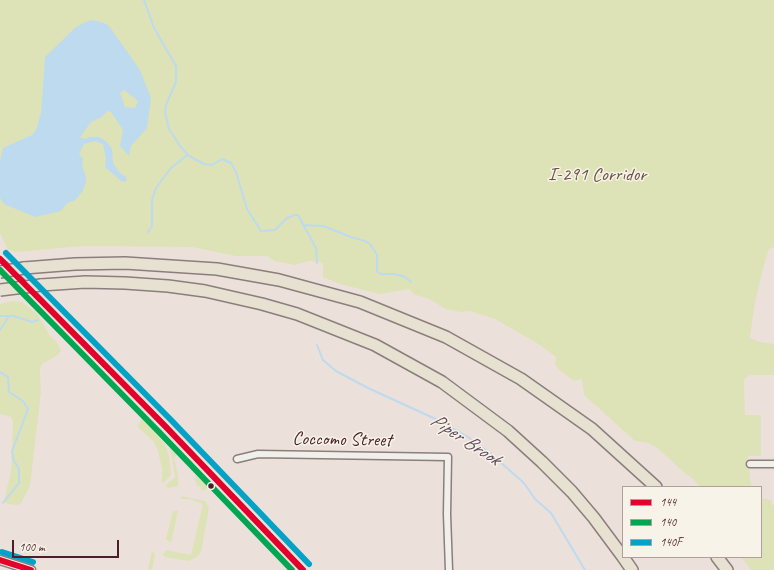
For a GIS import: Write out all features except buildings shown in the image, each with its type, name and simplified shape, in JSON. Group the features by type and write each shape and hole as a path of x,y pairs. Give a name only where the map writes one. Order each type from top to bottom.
{"highway":[{"path":"0,272 24,268 100,263 153,264 211,268 280,280 360,302 446,337 521,379 592,429 655,486"},
{"path":"0,290 85,282 168,286 210,292 286,310 371,344 442,382 508,431 572,492 594,518 622,556"},
{"path":"624,558 632,570"},
{"path":"718,558 726,570"}],"main road":[{"path":"0,560 31,570"}],"street":[{"name":"Coccomo Street","path":"237,459 258,454 448,457 447,514 449,570"},
{"path":"750,464 774,464"}],"lane":[{"path":"0,258 166,427 303,570"}],"green space":[{"name":"I-291 Corridor","path":"0,0 774,0 774,247 769,249 762,272 754,308 750,338 760,342 774,344 774,375 750,375 744,379 745,415 761,415 761,456 748,456 751,486 699,486 656,447 648,443 635,441 584,395 582,379 574,381 559,370 555,364 556,357 540,345 495,319 470,311 461,312 446,309 429,299 413,294 410,289 379,294 340,284 323,277 323,264 320,262 309,261 294,265 275,261 267,256 236,256 192,247 82,246 16,252 8,250 0,233"},
{"path":"13,301 22,302 38,315 50,336 57,342 61,351 58,355 42,364 40,369 41,392 30,486 21,503 17,505 8,504 4,501 11,471 13,421 11,417 0,414 0,304"},
{"path":"144,417 165,445 169,456 171,475 162,484 162,469 158,451 154,442 137,426"},
{"path":"168,443 175,449 177,455 174,458 178,476 178,486 169,488 165,486 175,477 172,456"},
{"path":"196,476 204,483 207,481 209,487 202,491 200,486 197,486 195,479"},
{"path":"181,496 205,501 209,508 201,552 197,557 188,561 165,557 163,555 166,550 191,555 203,504 190,499 181,499"},
{"path":"762,498 771,500 772,505 774,506 774,570 751,570 742,558 762,558"},
{"path":"173,511 178,511 171,543 166,539"},
{"path":"152,550 155,555 152,570 148,570"}],"water":[{"path":"90,20 102,22 109,26 140,70 151,98 147,128 131,146 129,156 120,146 123,130 111,112 107,111 102,117 91,122 80,137 84,139 99,137 106,141 112,149 113,163 127,180 124,182 121,181 105,167 106,159 103,144 95,141 84,144 79,154 83,159 82,165 86,177 86,182 82,192 74,201 67,203 61,211 35,217 4,204 0,198 0,161 3,148 32,135 36,130 41,113 45,57 76,27","holes":["124,90 138,101 135,108 125,107 120,93"]}],"waterway":[{"name":"Piper Brook","path":"144,0 154,28 176,66 176,82 166,105 165,113 169,129 180,146 189,156 204,164 212,165 222,159 231,163 236,172 247,209 261,231 275,230 287,218 298,215 316,248 317,263"},
{"path":"148,232 152,226 152,200 156,188 170,169 187,155"},
{"path":"303,225 323,226 365,241 370,244 377,255 377,271 381,274 395,274 405,277 411,282"},
{"path":"0,316 14,316 32,322 38,320"},
{"path":"0,330 9,316"},
{"name":"Piper Brook","path":"317,345 323,360 336,371 368,388 440,421 468,437 491,454 524,483 535,499 551,513 585,570"},
{"path":"0,372 8,377 9,392 23,401 28,409 12,451 13,459 19,469 19,483 3,503"}],"transit line":[{"name":"140F","path":"6,253 172,421 309,564"},
{"name":"144","path":"0,259 166,427 303,570"},
{"name":"140","path":"0,270 292,570"},
{"name":"140F","path":"2,552 33,562"},
{"name":"144","path":"0,560 31,570"}]}
